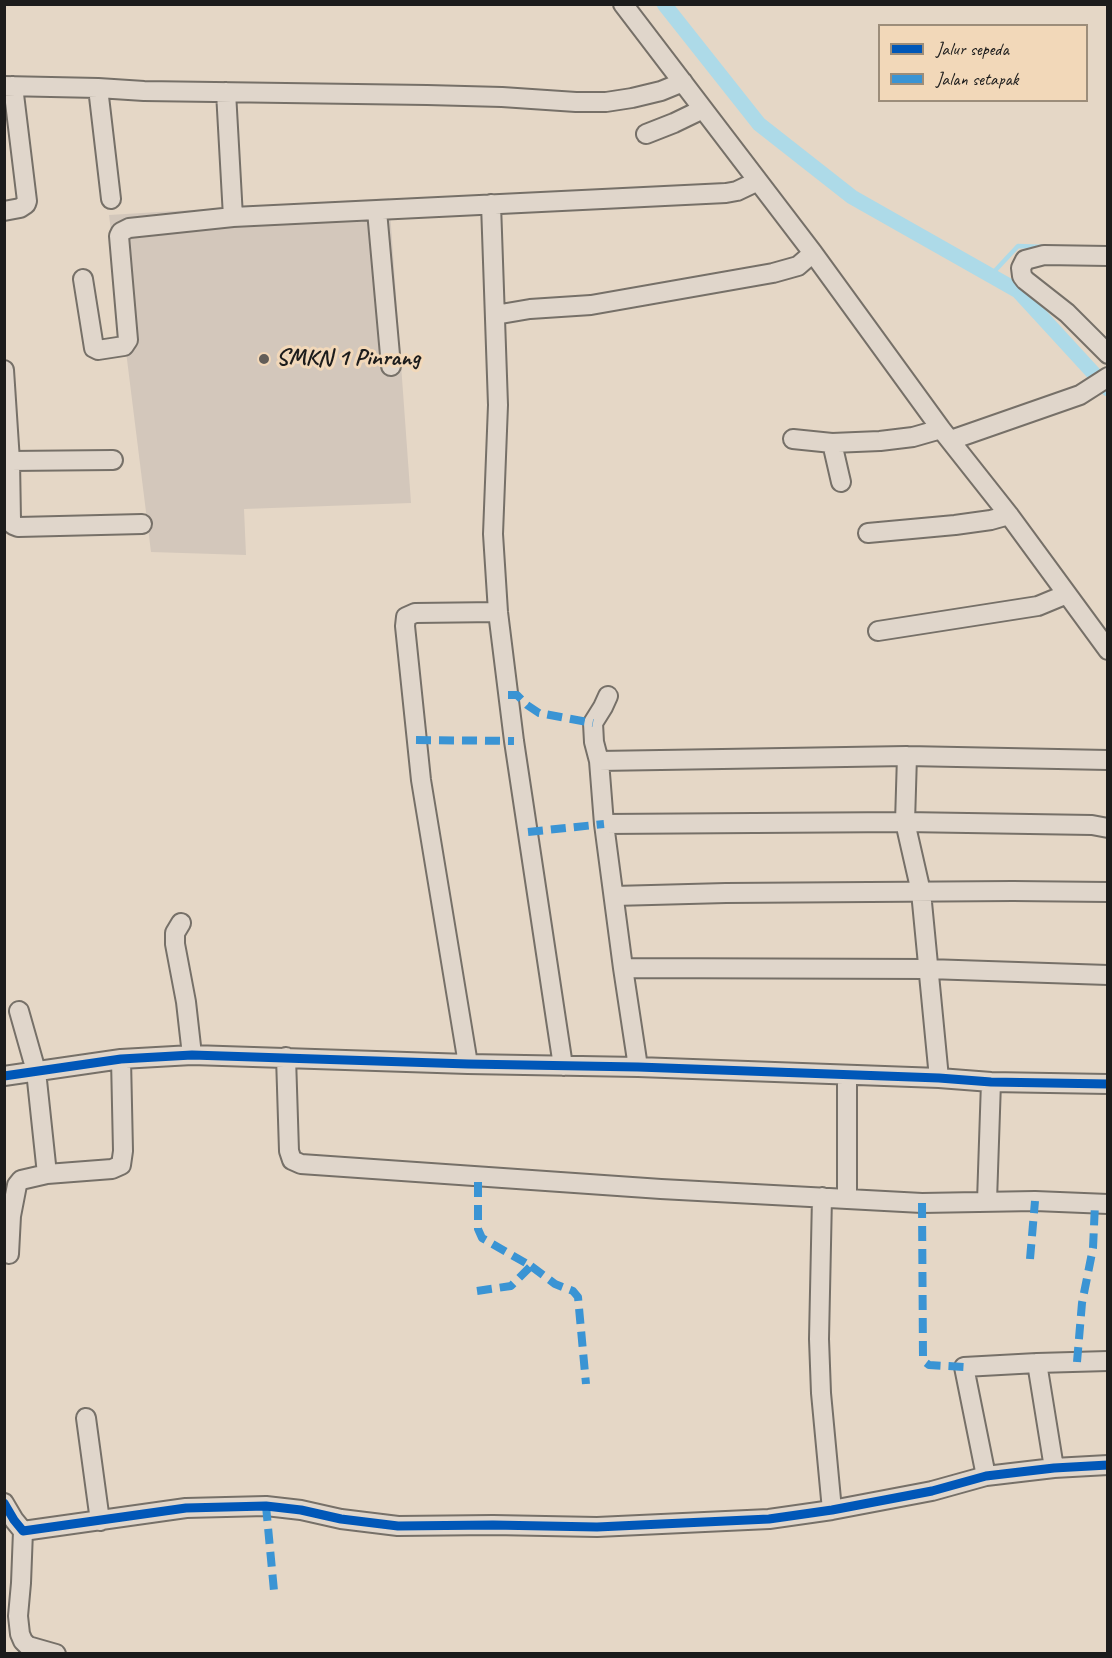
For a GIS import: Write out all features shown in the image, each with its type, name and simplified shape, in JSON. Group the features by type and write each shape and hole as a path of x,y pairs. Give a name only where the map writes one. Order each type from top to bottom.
{"street":[{"path":"623,4 813,253 1107,650"},
{"path":"4,211 20,208 27,201 9,86 144,91 502,97 586,102 632,98 661,91 683,82"},
{"path":"98,88 111,199"},
{"path":"226,92 233,217"},
{"path":"646,134 703,108"},
{"path":"83,279 94,348 98,350 124,346 128,340 119,236 121,232 129,228 233,217 726,193 737,191 758,181"},
{"path":"491,204 498,405 493,534 498,612 514,741 563,1066"},
{"path":"377,211 391,366"},
{"path":"495,315 531,309 591,305 773,273 798,266 813,253"},
{"path":"1107,255 1044,255 1025,260 1020,268 1025,280 1067,313 1107,354"},
{"path":"4,370 11,520 15,527 142,524"},
{"path":"793,439 832,442 880,441 946,435 1080,395 1107,376"},
{"path":"832,442 841,482"},
{"path":"10,461 113,460"},
{"path":"868,533 955,525 1009,515"},
{"path":"878,631 1038,606 1067,594"},
{"path":"468,1064 421,780 405,626 406,616 416,613 498,612"},
{"path":"608,696 593,723 594,742 599,761 604,824 638,1067"},
{"path":"599,761 907,756 1107,760"},
{"path":"907,756 905,822 921,892 939,1078"},
{"path":"604,824 905,822 1092,825 1107,828"},
{"path":"614,897 726,893 1107,892"},
{"path":"181,922 176,933 175,944 186,1002 192,1055"},
{"path":"623,968 928,969 1107,975"},
{"path":"18,1011 36,1071 47,1174"},
{"path":"4,1076 121,1059 192,1055 638,1067 991,1082 1107,1084"},
{"path":"286,1057 290,1156 296,1163 626,1187 922,1203 987,1201 1107,1203"},
{"path":"9,1254 11,1216 17,1185 21,1180 47,1174 106,1170 121,1165 123,1150 121,1059"},
{"path":"847,1076 847,1199"},
{"path":"987,1201 991,1082"},
{"path":"822,1197 819,1339 821,1393 832,1510"},
{"path":"986,1476 964,1367 1107,1361"},
{"path":"1036,1364 1054,1468"},
{"path":"86,1418 100,1521"},
{"path":"23,1531 186,1508 266,1506 398,1526 597,1527 769,1520 932,1491 986,1476 1107,1464"},
{"path":"4,1503 23,1531 18,1616 20,1634 28,1646 56,1653"}],"shaded area":[{"name":"SMKN 1 Pinrang","path":"389,198 411,503 244,509 246,555 151,552 109,215"}],"waterway":[{"path":"664,4 759,124 852,197 1018,291 1108,389"},
{"path":"990,276 1018,246 1045,247"}],"marked path":[{"path":"508,695 517,695 539,713 593,723"},
{"path":"416,740 514,741"},
{"path":"528,832 604,824"},
{"path":"477,1291 511,1286 531,1266 482,1238 478,1229 478,1177"},
{"path":"1030,1259 1035,1201"},
{"path":"922,1203 923,1358 929,1365 964,1367"},
{"path":"1077,1362 1082,1303 1093,1248 1095,1204"},
{"path":"531,1266 555,1284 573,1291 578,1297 586,1384"},
{"path":"266,1506 274,1591"}],"cycle path":[{"path":"4,1076 121,1059 192,1055 638,1067 991,1082 1108,1084"},
{"path":"4,1503 23,1531 186,1508 266,1506 398,1526 597,1527 769,1519 932,1491 986,1476 1054,1468 1108,1465"}],"place":[{"name":"SMKN 1 Pinrang","path":"264,359"}]}
